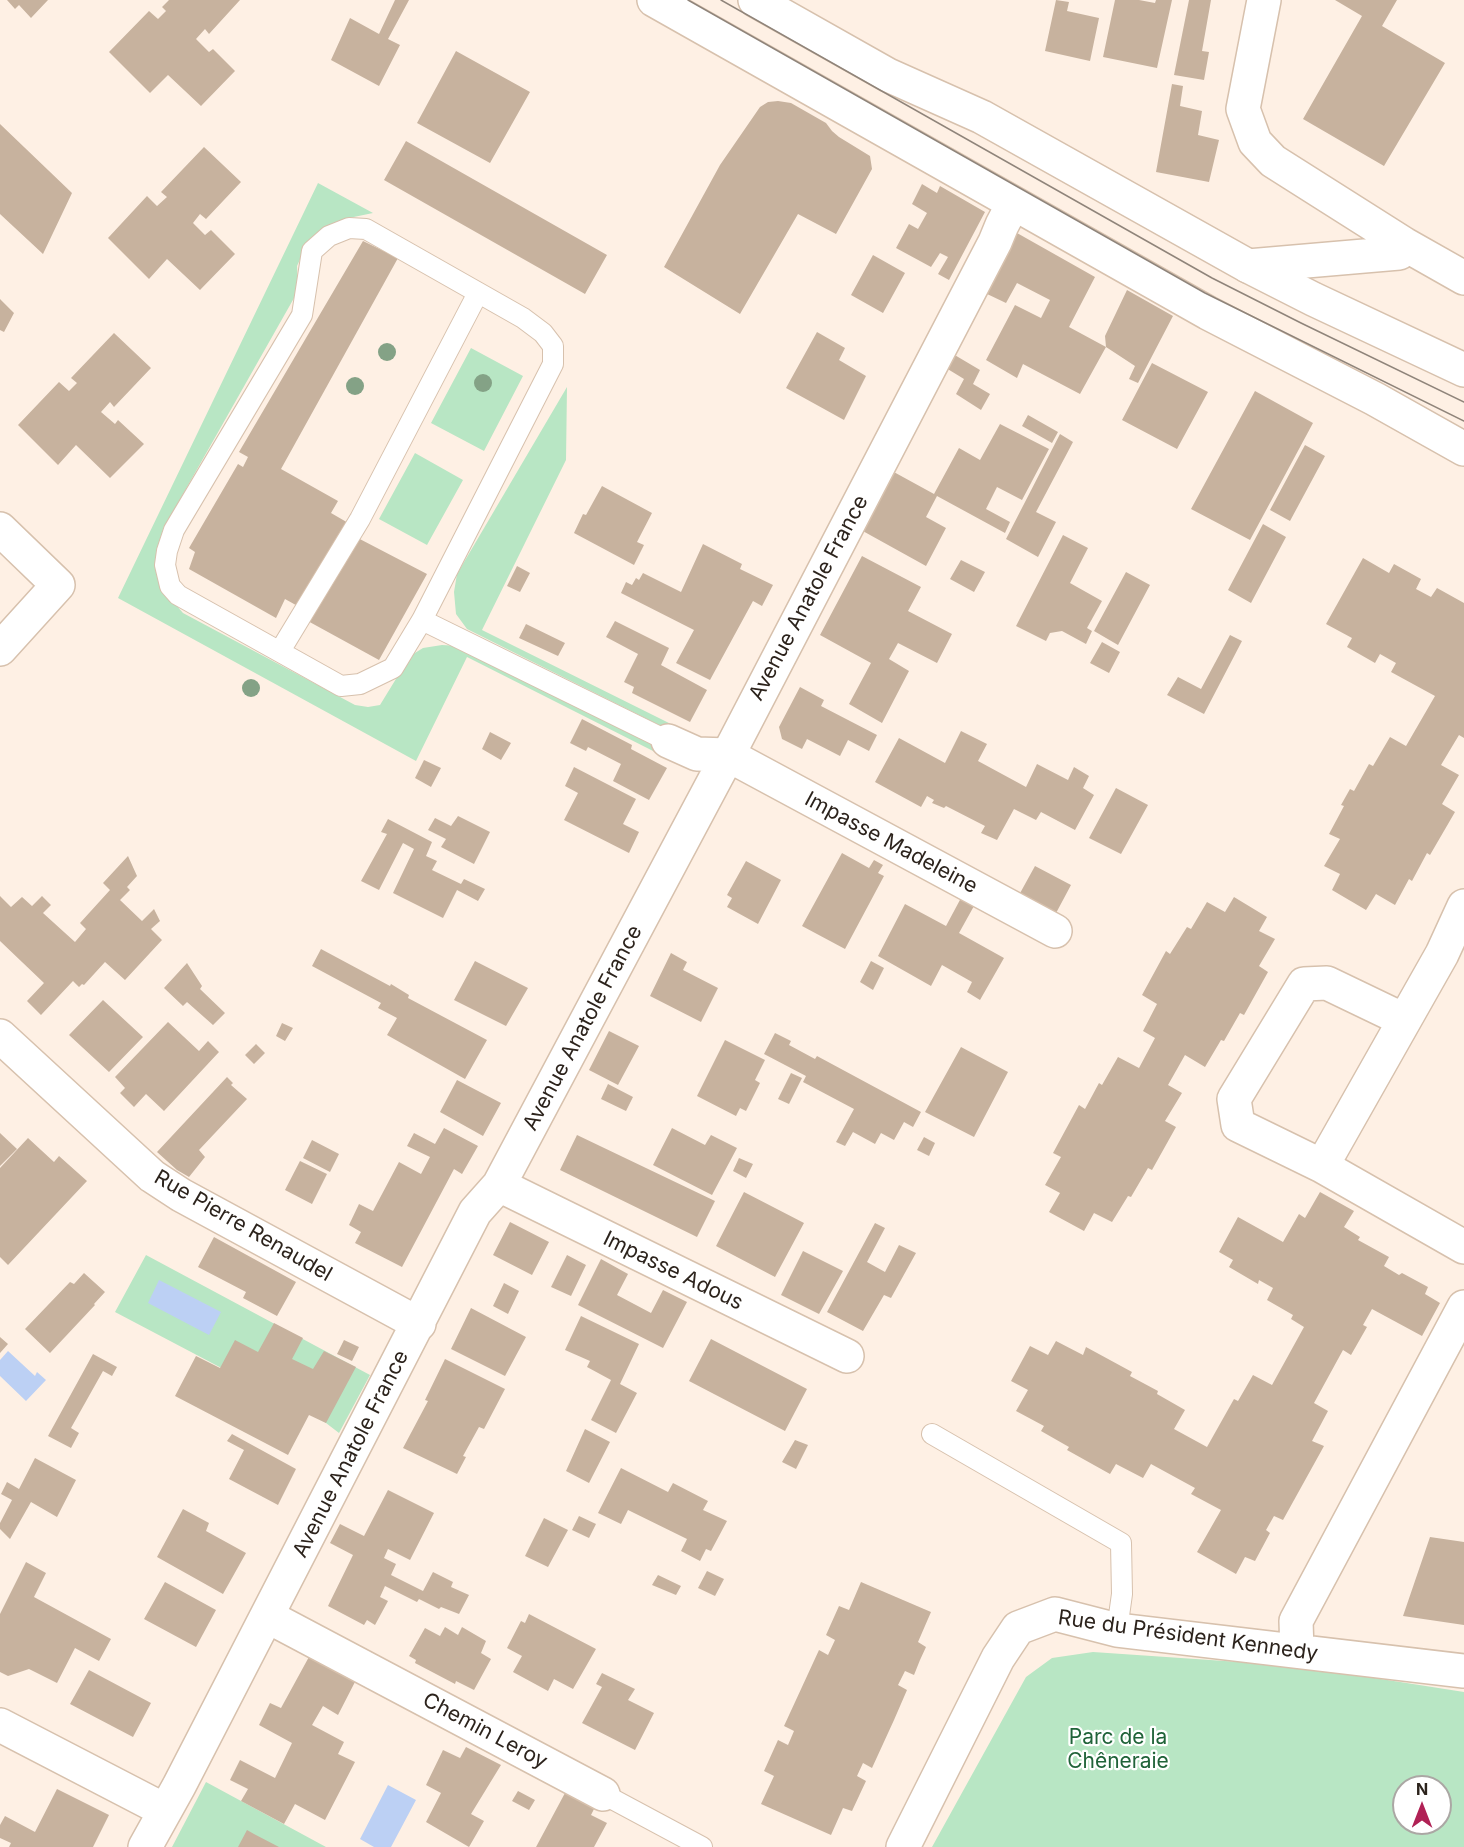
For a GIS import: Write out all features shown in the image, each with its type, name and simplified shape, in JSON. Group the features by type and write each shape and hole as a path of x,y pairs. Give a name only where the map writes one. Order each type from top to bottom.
{"street":[{"path":"654,0 1208,313 1354,388 1464,449"},
{"path":"755,0 888,75 982,117 1248,266 1464,370"},
{"path":"1264,0 1243,109 1256,142 1273,161 1464,278"},
{"name":"Avenue Anatole France","path":"145,1847 419,1324 475,1212 499,1185 728,755 996,242 1012,204"},
{"path":"1248,266 1399,253 1404,243"},
{"path":"0,529 58,585 0,649"},
{"path":"668,741 697,754 728,755"},
{"name":"Impasse Madeleine","path":"728,755 1055,931"},
{"path":"1322,1166 1442,954 1464,906"},
{"path":"1404,1020 1327,983 1304,984 1234,1099 1238,1125 1322,1166 1464,1247"},
{"name":"Rue Pierre Renaudel","path":"0,1035 152,1176 181,1195 419,1324"},
{"name":"Impasse Adous","path":"499,1185 847,1356"},
{"path":"1297,1651 1296,1621 1464,1307"},
{"name":"Rue du Président Kennedy","path":"903,1847 998,1658 1018,1628 1055,1614 1117,1630 1464,1671"},
{"name":"Chemin Leroy","path":"267,1616 603,1794"},
{"path":"0,1725 164,1810"}],"lane":[{"path":"348,228 366,229 523,318 543,333 553,346 553,364 422,620 393,668 360,684 341,686 178,596 170,586 165,565 174,530 302,315 312,252 329,236 348,228"},
{"path":"280,651 360,519 477,293"},
{"path":"422,620 668,741"},
{"path":"932,1434 1121,1543 1122,1594 1117,1630"},
{"name":"Chemin Leroy","path":"603,1794 702,1847"}],"green space":[{"path":"318,183 373,213 324,227 308,242 297,266 298,291 170,517 158,549 163,590 183,613 355,705 368,707 380,705 410,656 423,648 442,645 459,646 664,749 661,755 467,657 416,761 118,598"},
{"path":"471,348 523,376 484,451 431,423"},
{"path":"567,387 566,460 482,630 675,726 673,732 467,629 456,614 454,592 457,574"},
{"path":"415,453 463,480 427,545 379,519"},
{"path":"146,1255 370,1375 339,1433 326,1423 115,1312"},
{"name":"Parc de la Chêneraie","path":"1093,1652 1298,1666 1464,1692 1464,1847 932,1847 1026,1677 1052,1658"},
{"path":"206,1782 326,1847 172,1847"}],"water":[{"path":"159,1280 221,1312 209,1335 148,1303"},
{"path":"8,1351 35,1376 37,1372 46,1380 26,1401 0,1376 0,1360"},
{"path":"388,1785 416,1800 391,1847 374,1847 360,1839"}],"building":[{"path":"7,0 48,0 31,18 19,5 15,9"},
{"path":"169,0 240,0 209,34 205,29 196,39 209,52 213,49 235,71 201,106 168,75 150,93 109,52 149,11 158,19 166,11 162,7"},
{"path":"395,0 409,0 388,39 400,45 379,86 331,60 350,18 379,34"},
{"path":"1056,0 1069,2 1067,11 1099,18 1090,61 1045,51"},
{"path":"1115,0 1155,3 1156,0 1172,0 1157,68 1103,57"},
{"path":"1189,0 1211,0 1202,51 1209,52 1204,80 1174,75"},
{"path":"1335,0 1397,0 1382,26 1445,63 1384,166 1303,119 1362,16"},
{"path":"456,51 530,92 490,163 417,123"},
{"path":"1172,84 1183,86 1180,106 1202,111 1198,135 1219,140 1209,182 1156,172"},
{"path":"768,102 791,103 826,123 839,137 870,156 872,169 836,234 798,214 740,314 664,267 720,165 760,107"},
{"path":"0,124 72,193 43,254 0,214"},
{"path":"406,141 607,255 585,294 384,180"},
{"path":"204,147 241,182 206,219 200,214 193,223 205,235 211,230 235,254 200,290 167,259 149,279 108,238 147,196 157,206 167,197 161,192"},
{"path":"922,184 937,193 940,186 985,212 949,280 938,274 948,257 940,253 931,267 896,248 909,224 918,229 927,213 912,204"},
{"path":"1017,233 1095,277 1069,327 1106,347 1080,394 1023,364 1017,378 986,360 1015,305 1041,318 1050,300 1017,283 1006,303 985,293"},
{"path":"363,241 398,258 281,469 338,501 331,513 350,524 303,609 285,599 276,618 189,569 195,552 189,548 238,464 243,467 248,457 239,452"},
{"path":"873,255 905,273 883,313 851,295"},
{"path":"1127,290 1173,316 1138,383 1129,379 1135,366 1106,347 1105,336"},
{"path":"0,299 14,313 4,332 0,330"},
{"path":"817,332 845,348 839,360 866,376 844,420 786,388"},
{"path":"114,333 151,368 114,407 110,402 101,412 115,424 118,420 144,444 110,478 76,445 58,465 18,425 59,382 69,391 77,383 71,378"},
{"path":"953,354 980,370 973,384 990,394 981,410 956,394 964,379 946,368"},
{"path":"1152,363 1208,392 1177,449 1122,420"},
{"path":"1255,391 1313,423 1250,540 1191,509"},
{"path":"1028,415 1058,432 1052,443 1022,426"},
{"path":"1000,424 1049,449 1022,500 997,487 986,509 1010,522 1005,533 937,496 926,517 946,528 926,566 861,530 892,471 934,494 959,448 980,460"},
{"path":"1060,434 1073,442 1036,512 1056,522 1038,557 1006,539"},
{"path":"1305,445 1325,456 1290,521 1270,510"},
{"path":"602,486 652,513 637,542 644,545 634,565 574,533 583,514 586,515"},
{"path":"1263,524 1286,537 1251,603 1228,590"},
{"path":"1063,535 1088,548 1070,583 1102,601 1087,628 1092,631 1086,644 1062,631 1050,633 1046,641 1016,626"},
{"path":"354,536 427,574 379,660 306,620"},
{"path":"703,544 742,564 740,569 773,585 762,606 753,601 710,680 676,663 694,630 621,593 626,582 632,585 643,573 681,592"},
{"path":"862,556 921,587 908,611 952,634 937,663 898,643 889,659 909,671 882,723 849,704 871,663 820,635"},
{"path":"1363,558 1389,573 1394,564 1421,579 1416,589 1431,597 1437,588 1464,603 1464,738 1459,735 1441,765 1459,775 1442,804 1455,812 1430,855 1427,853 1412,881 1409,879 1395,905 1376,894 1366,910 1332,890 1340,874 1324,866 1340,839 1329,834 1350,789 1354,791 1369,764 1373,766 1390,737 1406,746 1435,696 1391,672 1396,663 1380,654 1375,663 1347,647 1352,638 1326,624"},
{"path":"961,560 985,572 974,592 950,579"},
{"path":"517,566 530,573 520,592 507,586"},
{"path":"1126,572 1150,585 1118,645 1094,631"},
{"path":"615,621 669,648 661,665 707,690 690,722 632,693 634,687 624,682 638,654 606,637"},
{"path":"526,624 565,643 558,656 519,638"},
{"path":"1230,635 1242,641 1204,714 1167,695 1178,677 1201,689"},
{"path":"1102,642 1120,652 1109,673 1090,663"},
{"path":"800,687 824,700 821,706 877,735 869,751 848,740 840,756 807,739 802,749 782,739 779,727"},
{"path":"582,719 632,745 631,749 667,768 649,800 613,781 621,764 588,747 586,751 570,743"},
{"path":"961,731 987,744 978,761 1026,787 1037,764 1068,780 1074,767 1089,776 1083,788 1094,795 1075,830 1041,812 1036,820 1014,809 997,840 981,833 985,826 946,806 944,808 932,803 934,800 927,796 921,807 875,782 899,738 945,763"},
{"path":"490,732 511,743 501,760 482,749"},
{"path":"424,760 441,768 431,787 415,778"},
{"path":"574,767 636,799 623,824 639,832 629,853 564,820 578,793 565,786"},
{"path":"1116,788 1148,805 1121,854 1089,838"},
{"path":"458,816 490,832 474,864 441,847 446,839 428,830 435,818 451,826"},
{"path":"388,819 432,842 426,856 437,861 432,870 461,884 464,879 485,889 478,901 457,890 443,918 393,893 414,849 403,843 379,890 361,881 387,834 381,832"},
{"path":"842,853 869,868 874,860 883,865 878,873 884,876 845,949 802,926"},
{"path":"128,856 137,876 127,887 130,890 120,900 142,921 154,909 160,921 151,929 162,940 125,980 105,962 84,985 79,987 73,981 41,1015 27,1001 44,983 0,941 0,896 11,907 22,897 32,906 42,896 51,905 43,913 75,942 86,929 80,923 110,890 103,883"},
{"path":"746,861 781,880 758,924 727,907 732,898 727,895"},
{"path":"1035,866 1071,885 1055,915 1019,895"},
{"path":"1234,897 1267,917 1259,931 1275,939 1259,966 1268,972 1244,1015 1240,1013 1224,1041 1221,1040 1205,1067 1185,1055 1168,1085 1182,1093 1165,1121 1176,1127 1152,1170 1148,1168 1131,1197 1128,1196 1112,1222 1094,1213 1084,1231 1049,1212 1060,1193 1045,1185 1061,1157 1053,1153 1079,1105 1085,1109 1099,1083 1102,1085 1118,1057 1139,1068 1155,1038 1143,1031 1157,1004 1142,995 1166,951 1170,954 1187,927 1191,929 1207,902 1225,912"},
{"path":"961,898 974,906 959,933 1004,958 980,1000 967,992 972,982 942,965 931,986 878,956 905,904 946,926"},
{"path":"321,949 390,986 391,984 409,995 408,998 487,1040 465,1079 387,1035 397,1018 378,1008 381,1003 312,966"},
{"path":"671,953 687,962 683,970 718,988 701,1022 650,996"},
{"path":"475,961 528,988 506,1026 454,1000"},
{"path":"871,961 884,968 873,990 860,982"},
{"path":"187,963 202,986 200,989 225,1013 213,1025 187,1002 183,1006 164,988"},
{"path":"103,1000 143,1037 109,1072 69,1035"},
{"path":"168,1022 199,1051 208,1041 219,1052 164,1111 146,1094 134,1107 120,1093 125,1088 115,1077"},
{"path":"282,1023 293,1028 285,1041 276,1036"},
{"path":"609,1031 639,1046 618,1085 589,1070"},
{"path":"775,1033 791,1041 789,1045 815,1059 817,1056 921,1112 913,1127 904,1122 894,1140 881,1133 875,1144 853,1132 845,1146 836,1142 854,1109 803,1082 806,1076 764,1054"},
{"path":"725,1040 765,1060 755,1080 760,1083 746,1111 740,1108 736,1116 697,1096"},
{"path":"256,1044 265,1053 254,1064 245,1055"},
{"path":"961,1047 1008,1072 974,1137 925,1112"},
{"path":"791,1073 802,1078 789,1104 778,1099"},
{"path":"227,1077 233,1083 231,1085 247,1099 199,1150 205,1157 189,1177 177,1170 157,1152"},
{"path":"457,1080 501,1103 483,1136 440,1112"},
{"path":"608,1084 633,1097 626,1111 601,1099"},
{"path":"444,1128 478,1146 462,1174 454,1169 402,1267 355,1243 361,1232 349,1225 359,1204 373,1211 399,1162 421,1174 430,1157 407,1146 414,1133 435,1144"},
{"path":"672,1128 705,1145 711,1135 737,1148 712,1195 653,1165"},
{"path":"0,1133 17,1149 0,1166"},
{"path":"577,1135 715,1201 697,1237 560,1170"},
{"path":"924,1137 935,1143 929,1156 917,1150"},
{"path":"28,1138 54,1162 59,1156 87,1181 8,1265 0,1257 0,1168"},
{"path":"312,1140 339,1154 330,1172 303,1158"},
{"path":"739,1158 753,1164 746,1178 733,1171"},
{"path":"300,1161 327,1174 312,1204 285,1190"},
{"path":"744,1192 804,1223 775,1277 716,1246"},
{"path":"1320,1192 1354,1211 1344,1227 1360,1237 1358,1240 1389,1257 1384,1266 1428,1287 1425,1294 1440,1303 1422,1336 1372,1309 1363,1325 1367,1327 1351,1355 1343,1350 1314,1403 1328,1411 1312,1441 1324,1446 1283,1520 1274,1516 1266,1530 1270,1533 1255,1561 1245,1557 1236,1574 1197,1552 1221,1510 1191,1494 1195,1488 1151,1464 1143,1478 1116,1464 1110,1474 1067,1450 1069,1447 1041,1431 1044,1426 1016,1411 1028,1390 1011,1381 1030,1346 1048,1355 1056,1341 1083,1355 1086,1347 1132,1372 1130,1376 1158,1391 1157,1394 1185,1410 1174,1429 1207,1447 1234,1399 1238,1401 1253,1375 1272,1385 1304,1327 1291,1319 1293,1315 1267,1300 1273,1288 1259,1280 1258,1284 1229,1267 1233,1260 1219,1252 1238,1217 1283,1242 1299,1214 1305,1218"},
{"path":"510,1222 549,1242 532,1275 493,1255"},
{"path":"875,1223 885,1228 867,1262 885,1272 899,1245 916,1253 891,1298 884,1295 863,1331 827,1312"},
{"path":"214,1237 296,1282 277,1316 243,1298 246,1292 198,1267"},
{"path":"803,1251 843,1271 819,1314 781,1295"},
{"path":"567,1255 586,1265 571,1296 551,1287"},
{"path":"601,1259 628,1274 617,1295 651,1313 663,1290 687,1302 663,1348 578,1305"},
{"path":"84,1273 105,1292 50,1353 25,1329 70,1282 74,1284"},
{"path":"504,1283 519,1291 508,1314 493,1306"},
{"path":"471,1308 526,1337 505,1376 451,1349"},
{"path":"581,1316 639,1344 620,1384 637,1393 616,1433 591,1420 611,1380 587,1367 590,1361 565,1350"},
{"path":"274,1323 303,1338 292,1359 313,1369 324,1351 356,1367 326,1423 309,1415 288,1455 175,1396 196,1356 220,1368 235,1340 258,1352"},
{"path":"0,1337 8,1344 0,1353"},
{"path":"711,1339 807,1389 785,1431 689,1381"},
{"path":"344,1340 359,1347 352,1361 337,1354"},
{"path":"93,1354 117,1367 112,1376 103,1371 71,1428 79,1433 71,1448 48,1436"},
{"path":"445,1359 505,1389 484,1429 479,1427 463,1456 466,1457 457,1474 403,1448 428,1401 425,1400"},
{"path":"585,1429 610,1442 589,1483 566,1471"},
{"path":"232,1434 296,1469 278,1505 229,1479 244,1450 227,1441"},
{"path":"795,1440 808,1445 796,1469 782,1462"},
{"path":"35,1458 76,1480 57,1517 31,1502 10,1539 0,1529 0,1523 12,1500 1,1494 7,1482 19,1489"},
{"path":"621,1468 668,1492 673,1483 708,1501 703,1510 727,1521 711,1551 706,1549 700,1561 681,1551 687,1539 628,1510 621,1524 598,1513"},
{"path":"388,1490 434,1513 410,1560 388,1549 384,1558 396,1564 391,1575 423,1591 433,1572 453,1582 451,1587 469,1595 459,1614 441,1607 439,1609 419,1599 417,1602 385,1586 380,1597 388,1601 375,1625 367,1620 364,1625 328,1606 353,1555 330,1543 340,1524 364,1536"},
{"path":"183,1509 209,1523 206,1531 246,1553 223,1594 157,1557"},
{"path":"579,1516 596,1524 589,1538 572,1530"},
{"path":"544,1518 568,1530 548,1567 525,1556"},
{"path":"1430,1537 1464,1542 1464,1625 1403,1616"},
{"path":"26,1562 46,1573 34,1597 111,1639 99,1661 75,1648 57,1683 29,1669 8,1676 0,1672 0,1614"},
{"path":"707,1571 724,1579 715,1596 698,1588"},
{"path":"658,1575 681,1586 676,1595 652,1585"},
{"path":"165,1582 216,1610 196,1647 144,1619"},
{"path":"861,1582 931,1612 918,1642 926,1647 914,1675 905,1671 898,1685 907,1690 894,1720 872,1768 863,1763 857,1776 866,1781 852,1811 843,1808 831,1835 761,1804 774,1776 764,1771 778,1740 788,1745 794,1731 784,1726 819,1650 828,1655 835,1640 826,1635 839,1606 849,1610"},
{"path":"529,1614 596,1649 573,1689 554,1679 548,1691 513,1672 522,1656 507,1648 521,1621 525,1623"},
{"path":"445,1627 458,1635 462,1627 486,1641 481,1653 491,1659 474,1690 456,1681 455,1684 415,1663 416,1660 409,1656 425,1628 440,1636"},
{"path":"310,1655 356,1680 338,1715 323,1706 312,1725 344,1742 338,1754 355,1762 325,1820 295,1804 284,1824 241,1801 248,1789 230,1780 240,1760 275,1778 292,1743 259,1725 270,1703 281,1708"},
{"path":"89,1670 151,1703 133,1737 70,1704"},
{"path":"602,1673 635,1689 628,1700 654,1713 635,1750 582,1723 602,1687 596,1684"},
{"path":"466,1747 501,1765 471,1814 484,1821 469,1847 426,1822 441,1793 426,1785 443,1750 460,1758"},
{"path":"57,1789 109,1815 93,1847 9,1847 11,1843 0,1838 0,1825 5,1816 35,1832"},
{"path":"518,1791 535,1800 529,1810 512,1801"},
{"path":"565,1793 594,1809 591,1815 607,1823 594,1847 536,1847"},
{"path":"247,1830 254,1834 279,1847 238,1847"}],"tram line":[{"path":"688,0 1205,293 1464,421"},
{"path":"721,0 1212,278 1464,402"}]}
